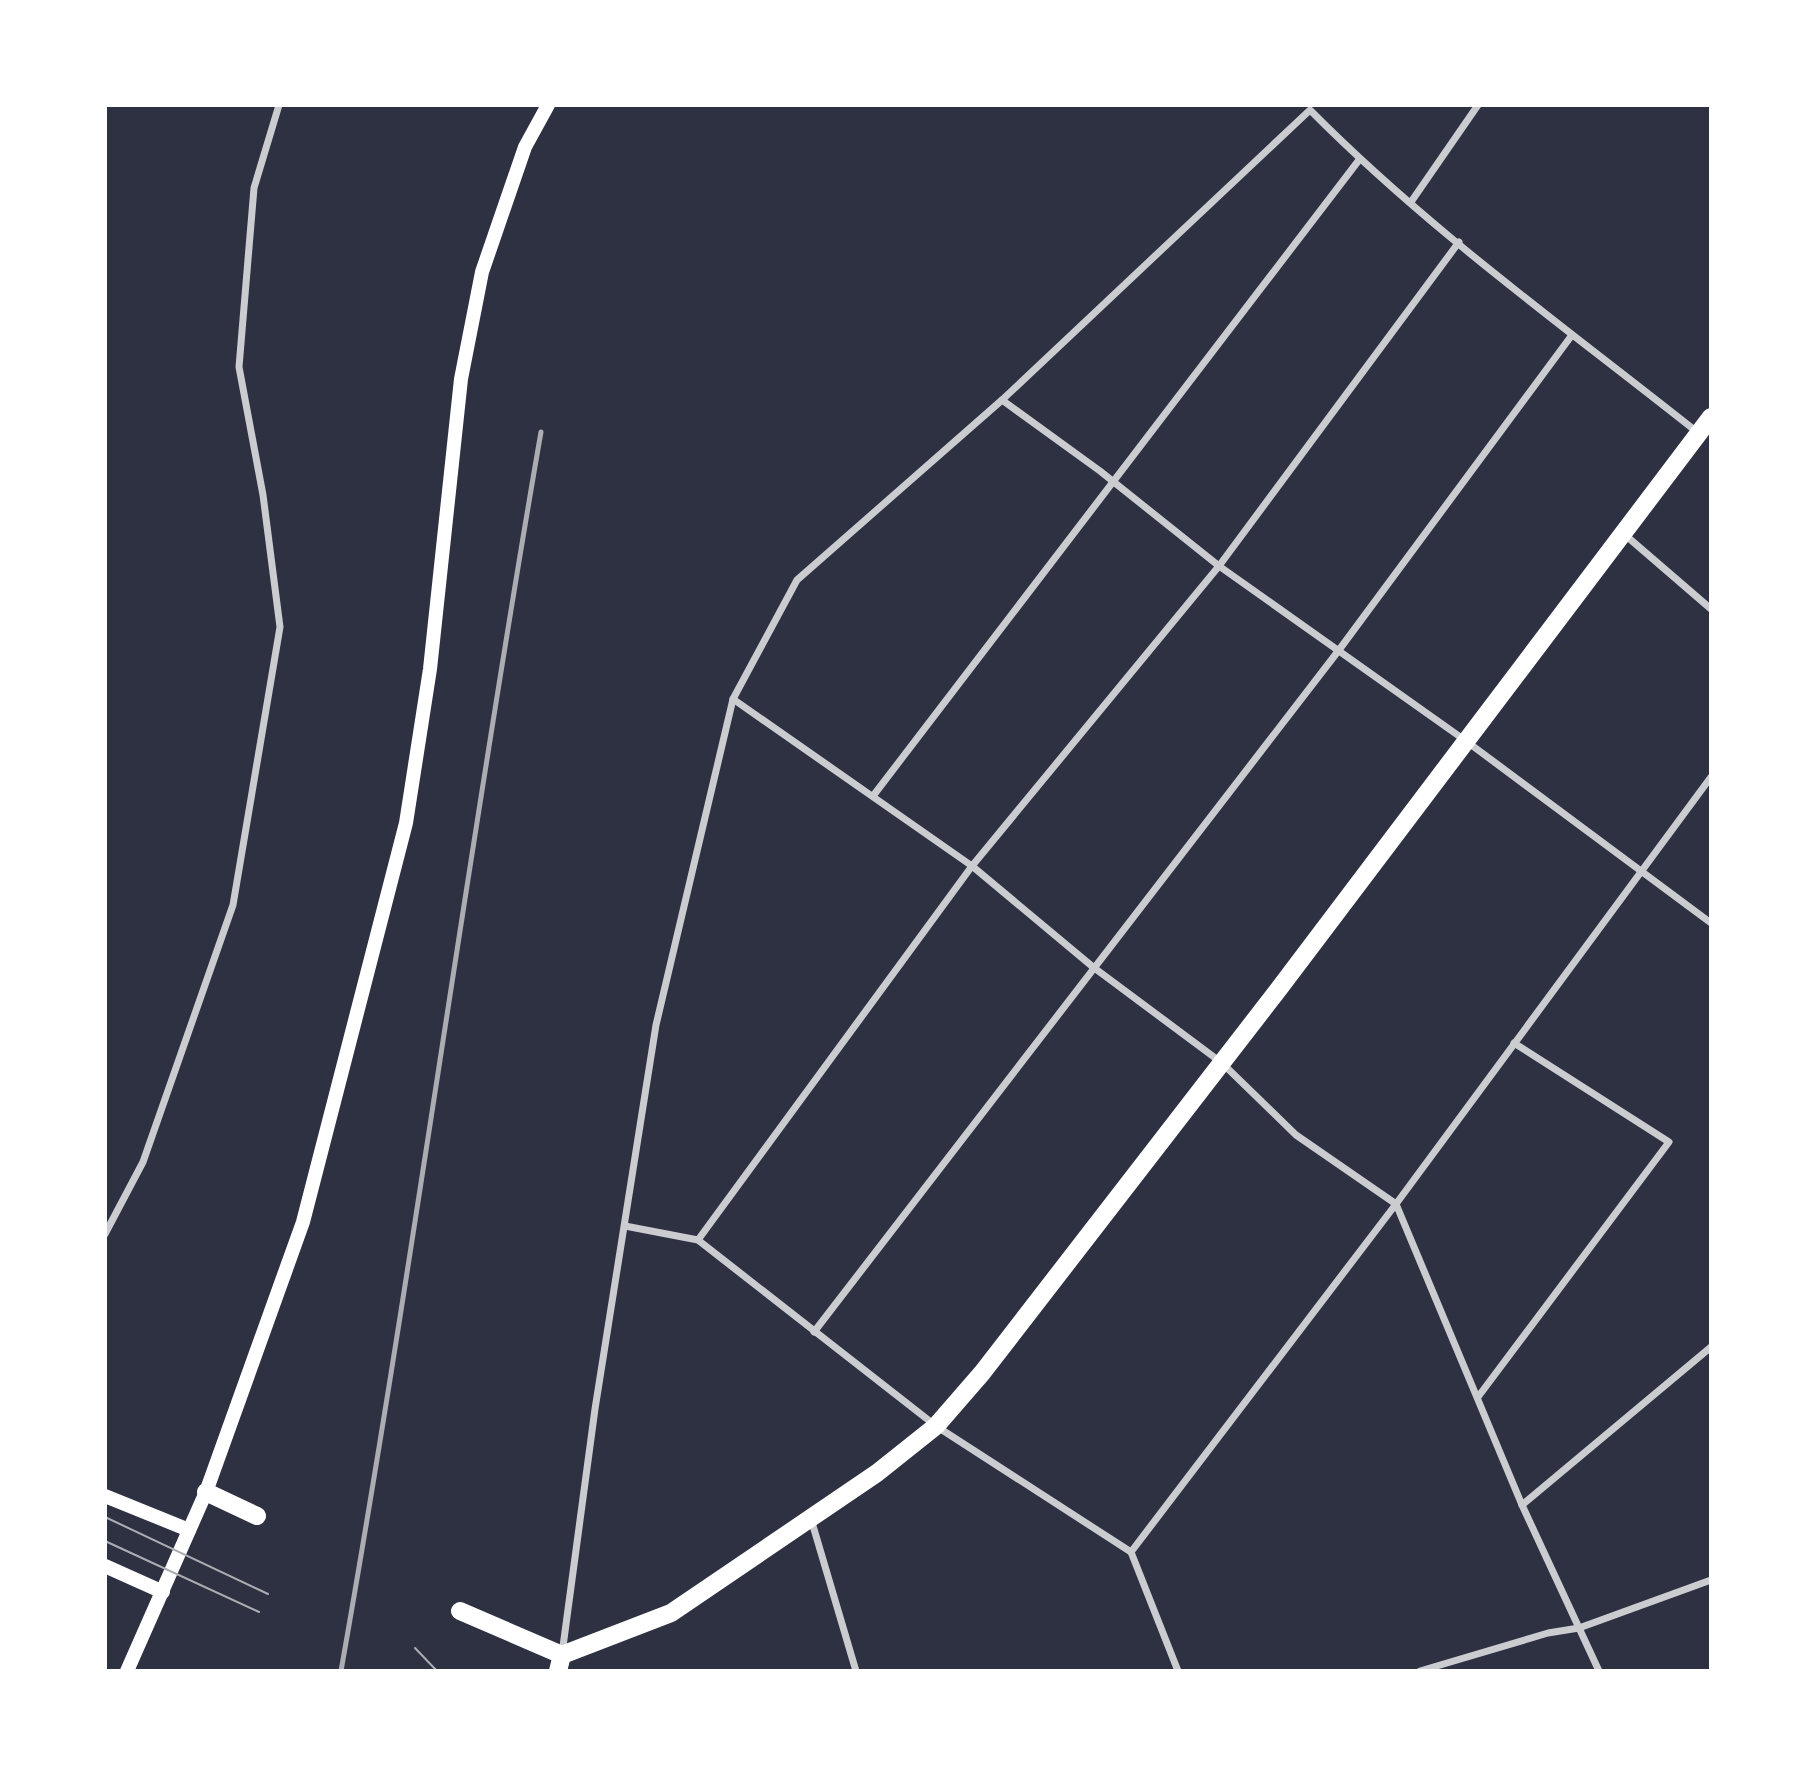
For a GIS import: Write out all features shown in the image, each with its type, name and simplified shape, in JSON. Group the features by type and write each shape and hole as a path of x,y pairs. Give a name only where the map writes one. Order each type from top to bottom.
{"main road":[{"path":"127,1671 206,1492 303,1222 407,823 430,669 463,366 482,272 525,147 548,105"},
{"path":"460,1611 560,1663 671,1613 877,1473 936,1426 982,1373 1222,1063 1711,417"},
{"path":"206,1492 257,1516"},
{"path":"106,1496 189,1530"},
{"path":"105,1566 163,1592"}],"street":[{"path":"105,1234 143,1162 233,905 280,627 263,495 239,367 254,188 279,105"},
{"path":"1411,202 1478,105"},
{"path":"560,1663 595,1409 656,1025 733,699 796,580 1002,400 1310,110 1359,160 1572,335 1699,433"},
{"path":"873,796 1115,484 1359,160"},
{"path":"698,1240 972,866 1219,566 1459,242"},
{"path":"814,1332 1339,650 1572,335"},
{"path":"1002,400 1219,566 1466,741 1711,923"},
{"path":"1623,534 1711,609"},
{"path":"733,699 972,866 1093,967 1222,1063 1296,1135 1396,1204 1522,1505 1599,1671"},
{"path":"1131,1552 1396,1204 1711,777"},
{"path":"1478,1397 1669,1142 1514,1043"},
{"path":"625,1226 698,1240 936,1426 1131,1552 1178,1671"},
{"path":"1522,1505 1711,1347"},
{"path":"810,1519 856,1671"},
{"path":"1420,1671 1548,1633 1578,1628 1711,1580"}],"tram line":[{"path":"105,1517 268,1594"},
{"path":"105,1541 259,1612"},
{"path":"415,1648 437,1671"}],"railway":[{"path":"341,1671 541,432"}]}
